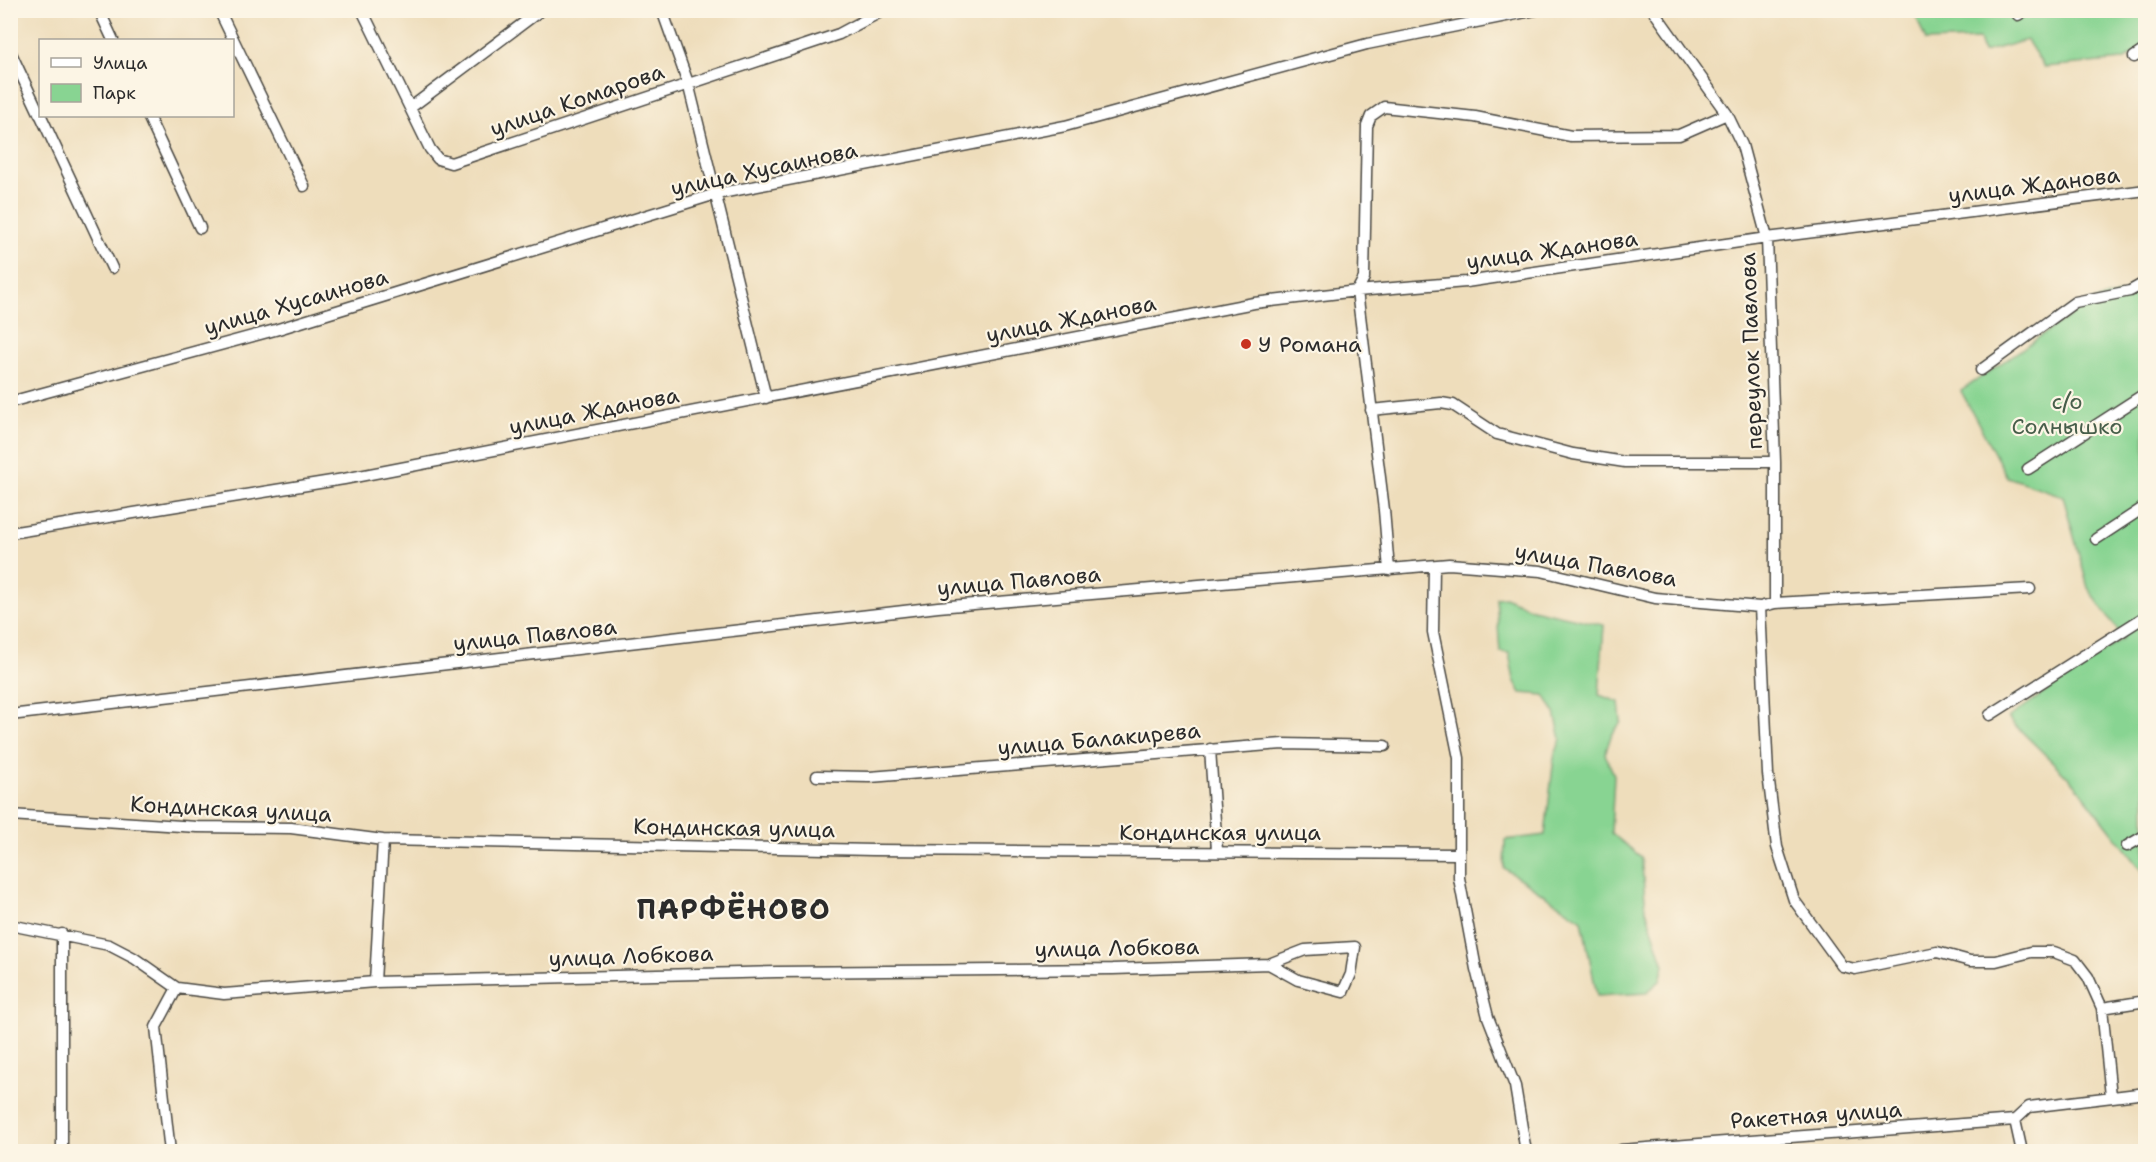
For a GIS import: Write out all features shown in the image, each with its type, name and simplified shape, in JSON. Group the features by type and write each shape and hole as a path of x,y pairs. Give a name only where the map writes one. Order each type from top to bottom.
{"street":[{"path":"99,10 113,39"},
{"path":"219,10 233,39"},
{"name":"улица Комарова","path":"362,10 430,149 438,159 451,163 839,34 884,10"},
{"path":"410,108 542,10"},
{"path":"662,10 688,83 766,398"},
{"name":"улица Хусаинова","path":"10,402 275,330 716,194 1065,126 1368,44 1536,10"},
{"name":"переулок Павлова","path":"1653,10 1728,114 1742,145 1767,238 1775,462 1775,603"},
{"path":"234,41 304,186"},
{"path":"2134,57 2145,49"},
{"path":"10,51 39,111"},
{"path":"1389,570 1384,510 1357,291 1364,278 1368,126 1371,116 1384,107 1476,117 1583,136 1678,135 1728,114"},
{"path":"42,117 112,268"},
{"path":"148,117 200,228"},
{"name":"улица Жданова","path":"10,534 345,479 1254,303 1466,282 1767,238 2145,190"},
{"path":"1982,370 2075,302 2130,291 2145,282"},
{"path":"2028,469 2145,393"},
{"name":"переулок Павлова","path":"1371,410 1441,403 1452,405 1497,434 1573,454 1625,462 1775,462"},
{"path":"2096,539 2145,506"},
{"name":"улица Павлова","path":"10,715 938,607 1449,564 1540,571 1655,598 1761,607 1775,603 2030,589"},
{"path":"1434,566 1433,632 1460,758 1459,878 1476,969 1488,1017 1515,1086 1526,1152"},
{"path":"1761,607 1768,774 1777,847 1794,900 1842,966 1855,969 1937,952 1970,961 1996,961 2031,952 2054,952 2075,960 2088,977 2102,1008 2111,1096"},
{"path":"1990,715 2145,616"},
{"name":"улица Балакирева","path":"817,776 870,777 1283,744 1385,746"},
{"path":"1210,749 1217,850"},
{"name":"Кондинская улица","path":"10,815 197,827 291,828 383,840 873,850 1217,850 1458,854"},
{"path":"2127,846 2145,835"},
{"path":"375,982 383,840"},
{"name":"улица Лобкова","path":"10,926 62,934 109,945 134,958 177,988 224,994 375,982 777,972 1113,969 1269,964 1305,950 1355,947 1351,974 1343,992 1298,980 1269,964"},
{"path":"62,934 62,1152"},
{"path":"170,1152 156,1027 177,988"},
{"path":"2102,1008 2145,1001"},
{"name":"Ракетная улица","path":"1621,1150 2015,1120 2029,1107 2145,1093"},
{"path":"2015,1120 2022,1152"}],"green space":[{"path":"1914,11 2145,11 2145,47 2123,60 2044,67 2027,40 1983,52 1979,39 1926,41"},
{"name":"с/о Солнышко","path":"2145,287 2145,874 2075,784 2008,718 2123,638 2088,588 2063,496 2007,477 1961,391 2090,302"},
{"path":"1505,597 1532,609 1604,625 1599,695 1619,702 1621,722 1611,736 1605,754 1614,775 1611,833 1641,857 1646,910 1664,965 1660,981 1646,993 1597,996 1582,920 1504,868 1505,840 1545,835 1554,757 1561,739 1555,713 1544,695 1521,693 1514,680 1509,653 1500,652 1496,598"}],"place":[{"name":"У Романа","path":"1246,344"}],"district":[{"name":"ПАРФЁНОВО","path":"734,909"}]}
